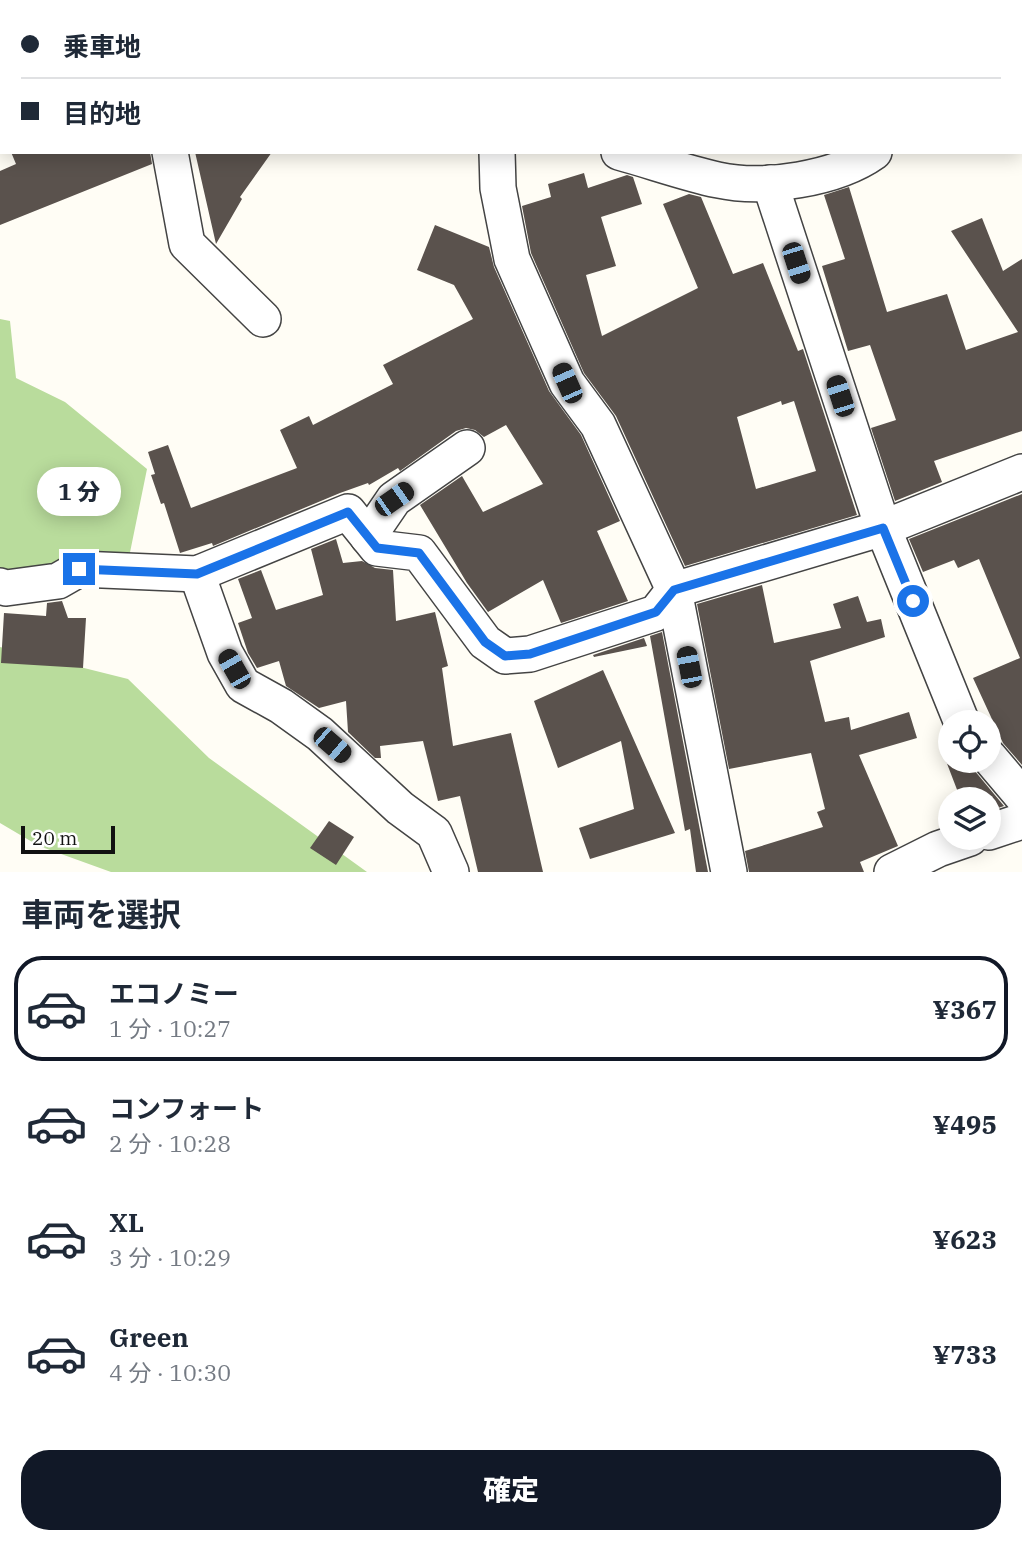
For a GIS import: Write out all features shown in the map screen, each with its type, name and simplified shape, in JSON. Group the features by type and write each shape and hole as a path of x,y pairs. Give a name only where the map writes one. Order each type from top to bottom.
{"street":[{"path":"170,154 187,244 263,319"},
{"path":"497,154 498,188 512,259 567,383 598,425 674,590 729,872"},
{"path":"626,154 720,181 770,183 816,176 860,163 871,154"},
{"path":"770,183 883,528 957,710"},
{"path":"368,537 394,499 467,448"},
{"path":"0,586 6,588 58,581 79,569 197,574 348,512 377,548 419,553 485,642 505,656 530,654 656,612 674,590 883,528 1022,472"},
{"path":"197,574 225,653 243,684 281,706 320,734 400,808 434,833 451,872"},
{"path":"1001,771 1022,796"},
{"path":"1001,828 1022,821"},
{"path":"891,872 938,849"}],"green space":[{"path":"0,319 10,321 16,378 65,402 147,469 126,572 0,583"},
{"path":"0,647 128,679 209,758 367,872 111,872 39,846 0,823"}],"building":[{"path":"12,154 150,154 152,164 0,225 0,171 16,164"},
{"path":"195,154 271,154 240,197 242,199 216,244"},
{"path":"584,173 588,188 627,175 633,177 642,204 601,217 616,266 586,275 602,336 698,288 663,204 689,194 701,197 733,274 763,263 798,351 803,349 857,515 685,566 616,416 584,373 531,253 522,206 551,197 548,184","holes":["781,401 782,405 794,401 816,471 756,489 737,417"]},
{"path":"849,187 887,312 947,294 966,350 1018,332 951,231 982,218 1003,271 1022,259 1022,431 934,461 942,482 895,501 871,428 896,420 870,345 848,351 822,266 845,259 824,195"},
{"path":"435,225 489,247 494,267 549,391 581,435 620,521 597,531 628,601 561,623 543,580 488,612 467,583 420,505 462,476 483,512 543,484 506,425 484,437 475,430 466,428 456,431 400,471 398,468 369,485 368,483 340,493 213,546 212,543 180,553 164,503 161,504 151,475 155,474 148,452 168,445 191,508 297,468 280,430 309,416 313,425 393,384 383,365 473,319 454,285 417,270"},
{"path":"1022,494 1022,765 1001,739 1001,710 988,710 973,678 1020,658 979,559 958,568 954,560 923,572 909,539"},
{"path":"336,539 343,563 362,561 375,568 393,570 396,621 435,612 448,666 442,668 453,746 511,733 543,872 478,872 460,796 438,801 423,741 380,746 381,758 375,758 348,732 346,701 319,708 286,686 279,661 257,668 248,653 238,623 252,618 238,579 261,570 276,610 323,595 311,549"},
{"path":"762,585 774,643 841,628 833,604 858,596 867,622 881,619 885,637 810,661 825,722 849,717 851,730 909,712 917,738 859,755 898,846 860,862 864,872 749,872 745,851 823,827 817,812 825,809 811,753 729,769 697,604"},
{"path":"62,601 68,618 86,618 83,668 1,663 4,613 46,616 47,603"},
{"path":"662,632 708,872 696,872 690,829 685,831 650,636"},
{"path":"644,638 647,646 594,657 593,655"},
{"path":"603,670 675,833 590,859 579,828 634,809 621,741 558,768 534,701"},
{"path":"951,773 976,773 988,787 956,787"},
{"path":"329,821 354,837 336,865 310,848"}],"route":[{"path":"79,569 197,574 348,512 377,548 419,553 485,642 505,656 530,654 656,612 674,590 883,528 913,601"}]}
